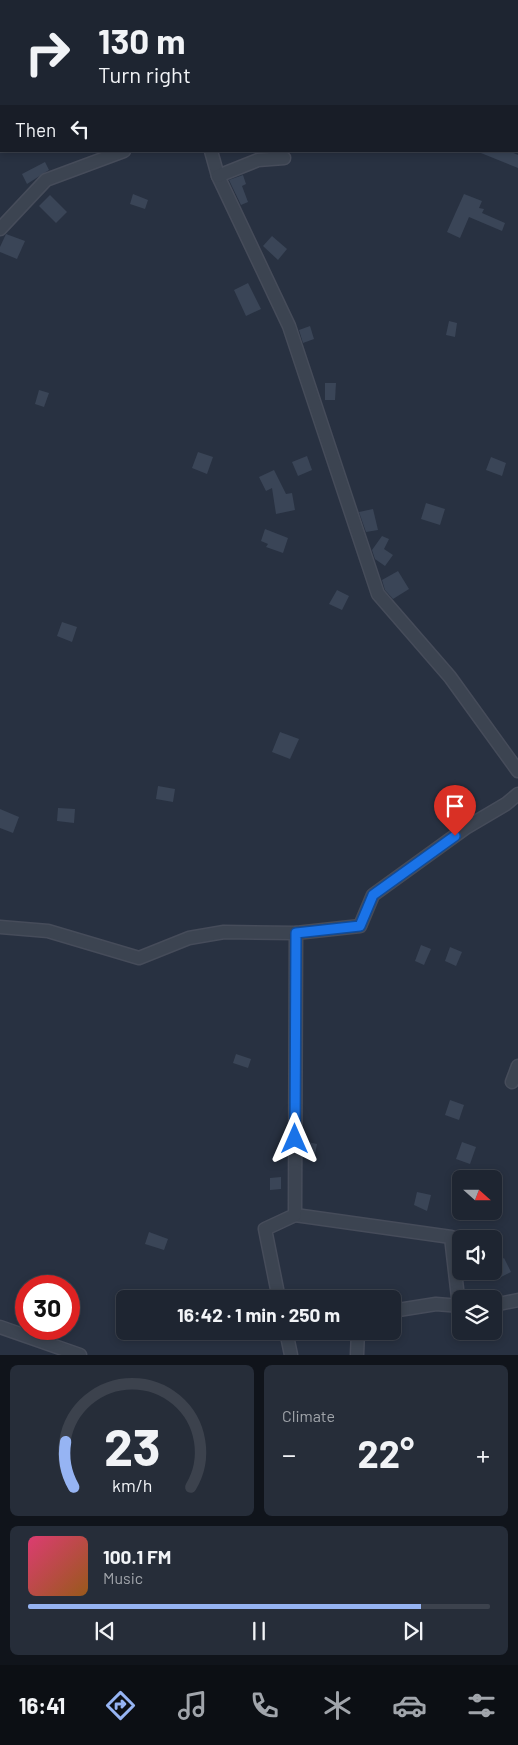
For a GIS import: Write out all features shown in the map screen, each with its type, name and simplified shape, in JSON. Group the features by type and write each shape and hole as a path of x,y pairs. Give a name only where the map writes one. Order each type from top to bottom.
{"street":[{"path":"0,229 46,180 121,152"},
{"path":"211,152 218,176 289,326 378,594 450,677 518,771"},
{"path":"218,176 258,160 284,158"},
{"path":"0,927 48,931 139,958 188,938 224,932 296,933 360,926 373,895 467,827 518,794"},
{"path":"294,1215 296,933"},
{"path":"512,1082 518,1066"},
{"path":"277,1290 265,1229 294,1215 451,1237 458,1290"},
{"path":"502,1303 518,1300"},
{"path":"401,1310 436,1304 452,1305"},
{"path":"0,1327 80,1355"},
{"path":"288,1340 291,1355"},
{"path":"357,1355 358,1340"}],"building":[{"path":"478,152 511,152 518,155 518,168"},
{"path":"45,162 49,170 27,184 22,174"},
{"path":"243,175 246,184 242,186 248,202 241,205 229,180"},
{"path":"133,194 148,200 145,209 130,204"},
{"path":"464,194 482,201 479,208 484,209 482,213 505,223 502,231 469,217 460,238 447,232"},
{"path":"50,195 67,212 56,223 39,206"},
{"path":"6,234 25,241 17,259 0,252 0,247"},
{"path":"272,236 287,249 278,260 263,246"},
{"path":"248,283 261,309 246,316 234,290"},
{"path":"449,321 457,323 455,337 446,335"},
{"path":"310,326 314,339 303,343 299,330"},
{"path":"325,383 336,383 335,400 325,400"},
{"path":"39,390 49,393 44,407 35,404"},
{"path":"198,452 213,457 207,474 192,468"},
{"path":"307,456 312,470 298,476 292,462"},
{"path":"491,457 506,463 502,476 486,470"},
{"path":"274,470 286,494 292,493 295,510 276,514 272,488 266,491 259,477"},
{"path":"426,503 445,509 440,525 421,519"},
{"path":"373,509 378,530 366,532 359,512"},
{"path":"265,529 288,538 283,553 266,547 268,544 261,541"},
{"path":"382,536 389,539 384,549 393,555 385,566 375,559 372,550"},
{"path":"398,571 409,589 393,599 385,590 382,580"},
{"path":"337,590 349,596 342,610 329,604"},
{"path":"62,622 77,627 72,642 57,636"},
{"path":"280,732 299,739 290,759 272,752"},
{"path":"158,786 175,789 173,802 156,799"},
{"path":"58,808 75,809 74,823 57,821"},
{"path":"0,809 19,817 13,833 0,828"},
{"path":"421,945 431,949 424,965 415,961"},
{"path":"450,947 462,952 456,966 445,961"},
{"path":"236,1054 251,1059 248,1068 233,1063"},
{"path":"450,1100 464,1105 459,1120 445,1115"},
{"path":"303,1141 317,1144 314,1159 303,1156"},
{"path":"462,1142 476,1147 470,1164 456,1159"},
{"path":"281,1177 281,1189 270,1190 270,1178"},
{"path":"417,1192 431,1195 427,1211 414,1205"},
{"path":"149,1232 168,1239 164,1250 145,1244"},
{"path":"504,1258 511,1272 502,1276 502,1259"}],"route":[{"path":"295,1139 296,933 360,926 373,895 455,836"}]}
